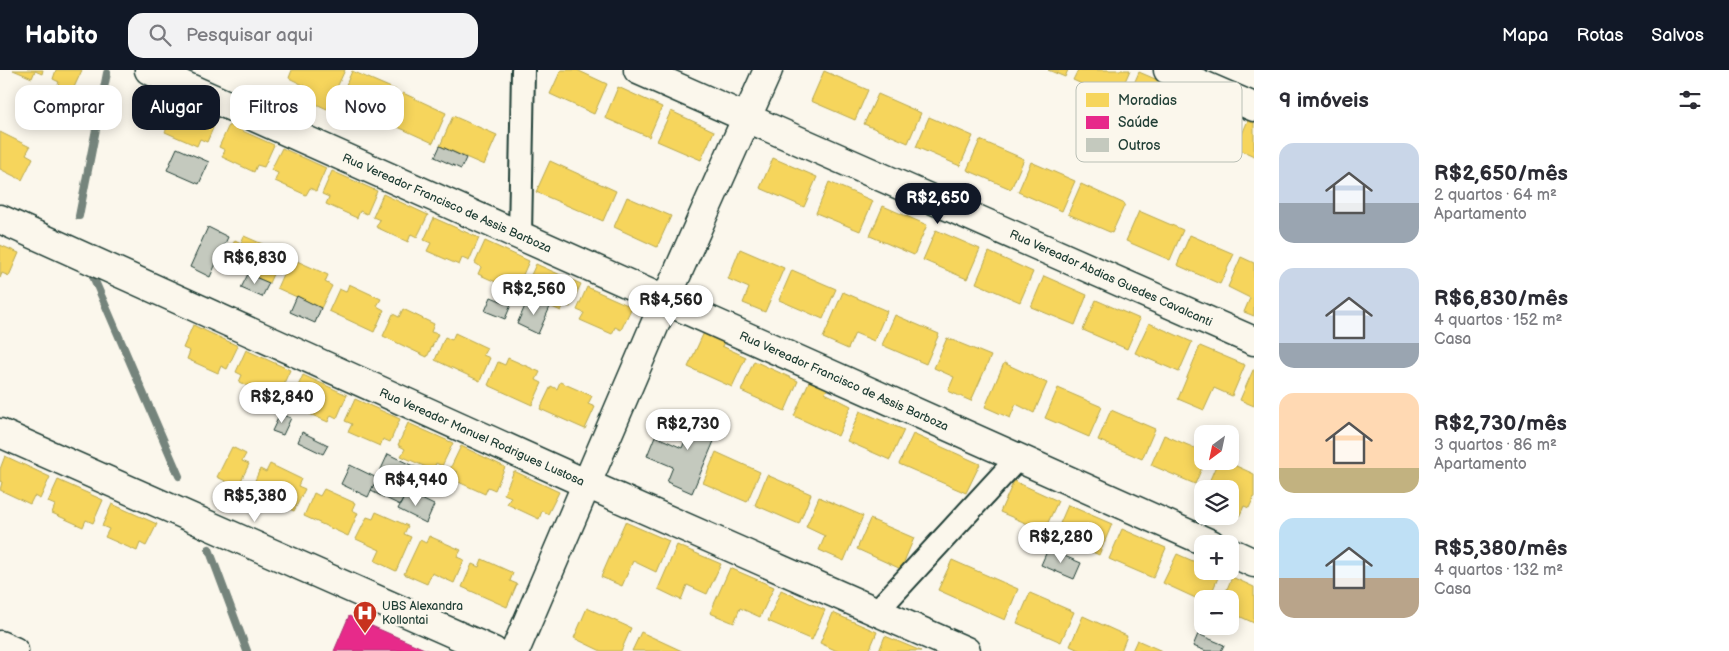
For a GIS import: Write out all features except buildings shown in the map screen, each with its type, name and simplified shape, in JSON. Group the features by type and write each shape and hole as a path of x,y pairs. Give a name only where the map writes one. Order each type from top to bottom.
{"street":[{"name":"Rua Vereador Francisco de Assis Barboza","path":"149,70 1194,537"},
{"path":"520,235 523,70"},
{"name":"Rua Vereador Abdias Guedes Cavalcanti","path":"638,70 1254,341"},
{"path":"514,651 665,301 768,70"},
{"path":"1168,70 1196,82"},
{"path":"1242,102 1254,107"},
{"name":"Rua Vereador Manuel Rodrigues Lustosa","path":"0,219 587,484 966,651"},
{"path":"0,433 493,651"},
{"path":"877,612 1018,458"},
{"path":"1239,556 1254,563"},
{"path":"0,645 14,651"}],"waterway":[{"path":"79,216 107,73"},
{"path":"92,274 179,476"},
{"path":"209,549 247,651"}],"place":[{"name":"UBS Alexandra Kollontai","path":"365,634"}]}
